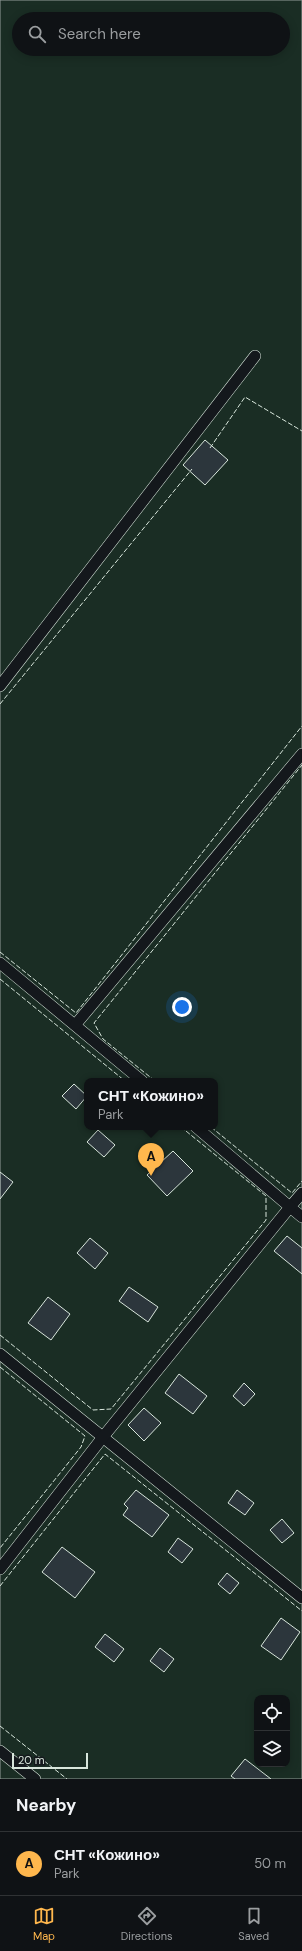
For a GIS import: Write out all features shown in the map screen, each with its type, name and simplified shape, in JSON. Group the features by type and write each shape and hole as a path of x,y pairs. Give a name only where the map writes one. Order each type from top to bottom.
{"lane":[{"path":"0,686 255,356"},
{"path":"76,1024 302,754"},
{"path":"0,963 76,1024 139,1078"},
{"path":"200,1130 302,1216"},
{"path":"0,1569 103,1437 302,1193"},
{"path":"0,1354 302,1598"},
{"path":"0,1751 35,1779"}],"green space":[{"path":"0,0 302,0 302,1779 0,1779"}],"building":[{"path":"205,440 228,460 205,485 183,465"},
{"path":"74,1084 84,1093 84,1100 76,1109 62,1096"},
{"path":"98,1130 115,1145 104,1157 87,1142"},
{"path":"173,1151 193,1171 167,1196 147,1175"},
{"path":"0,1172 13,1182 0,1199"},
{"path":"287,1236 302,1248 302,1274 274,1251"},
{"path":"90,1238 108,1253 95,1269 77,1253"},
{"path":"129,1287 158,1307 148,1322 119,1301"},
{"path":"48,1297 70,1314 51,1340 28,1323"},
{"path":"179,1374 207,1396 193,1414 165,1393"},
{"path":"244,1383 255,1394 244,1406 233,1396"},
{"path":"144,1408 161,1423 144,1441 128,1425"},
{"path":"136,1490 169,1515 152,1537 123,1515 128,1508 124,1504"},
{"path":"237,1490 254,1503 245,1515 228,1503"},
{"path":"282,1519 294,1533 282,1543 270,1530"},
{"path":"178,1538 193,1549 182,1563 168,1552"},
{"path":"62,1547 95,1572 75,1598 42,1572"},
{"path":"227,1573 239,1583 230,1594 218,1584"},
{"path":"281,1618 300,1632 281,1660 261,1646"},
{"path":"105,1634 124,1649 114,1662 95,1647"},
{"path":"160,1648 174,1659 164,1672 150,1661"},
{"path":"245,1759 271,1779 235,1779 231,1776"}],"fence":[{"path":"210,448 245,397 302,431"},
{"path":"0,704 192,469"},
{"path":"0,952 76,1013 302,726"},
{"path":"151,1078 103,1039 94,1023 302,765"},
{"path":"0,979 121,1078"},
{"path":"0,1335 93,1410 111,1409 266,1220 266,1196 185,1130"},
{"path":"215,1130 292,1193 302,1181"},
{"path":"0,1367 85,1436 81,1447 0,1548"},
{"path":"0,1586 105,1454 302,1611"},
{"path":"0,1726 67,1779"}],"place":[{"name":"СНТ «Кожино»","path":"151,1176"}]}
